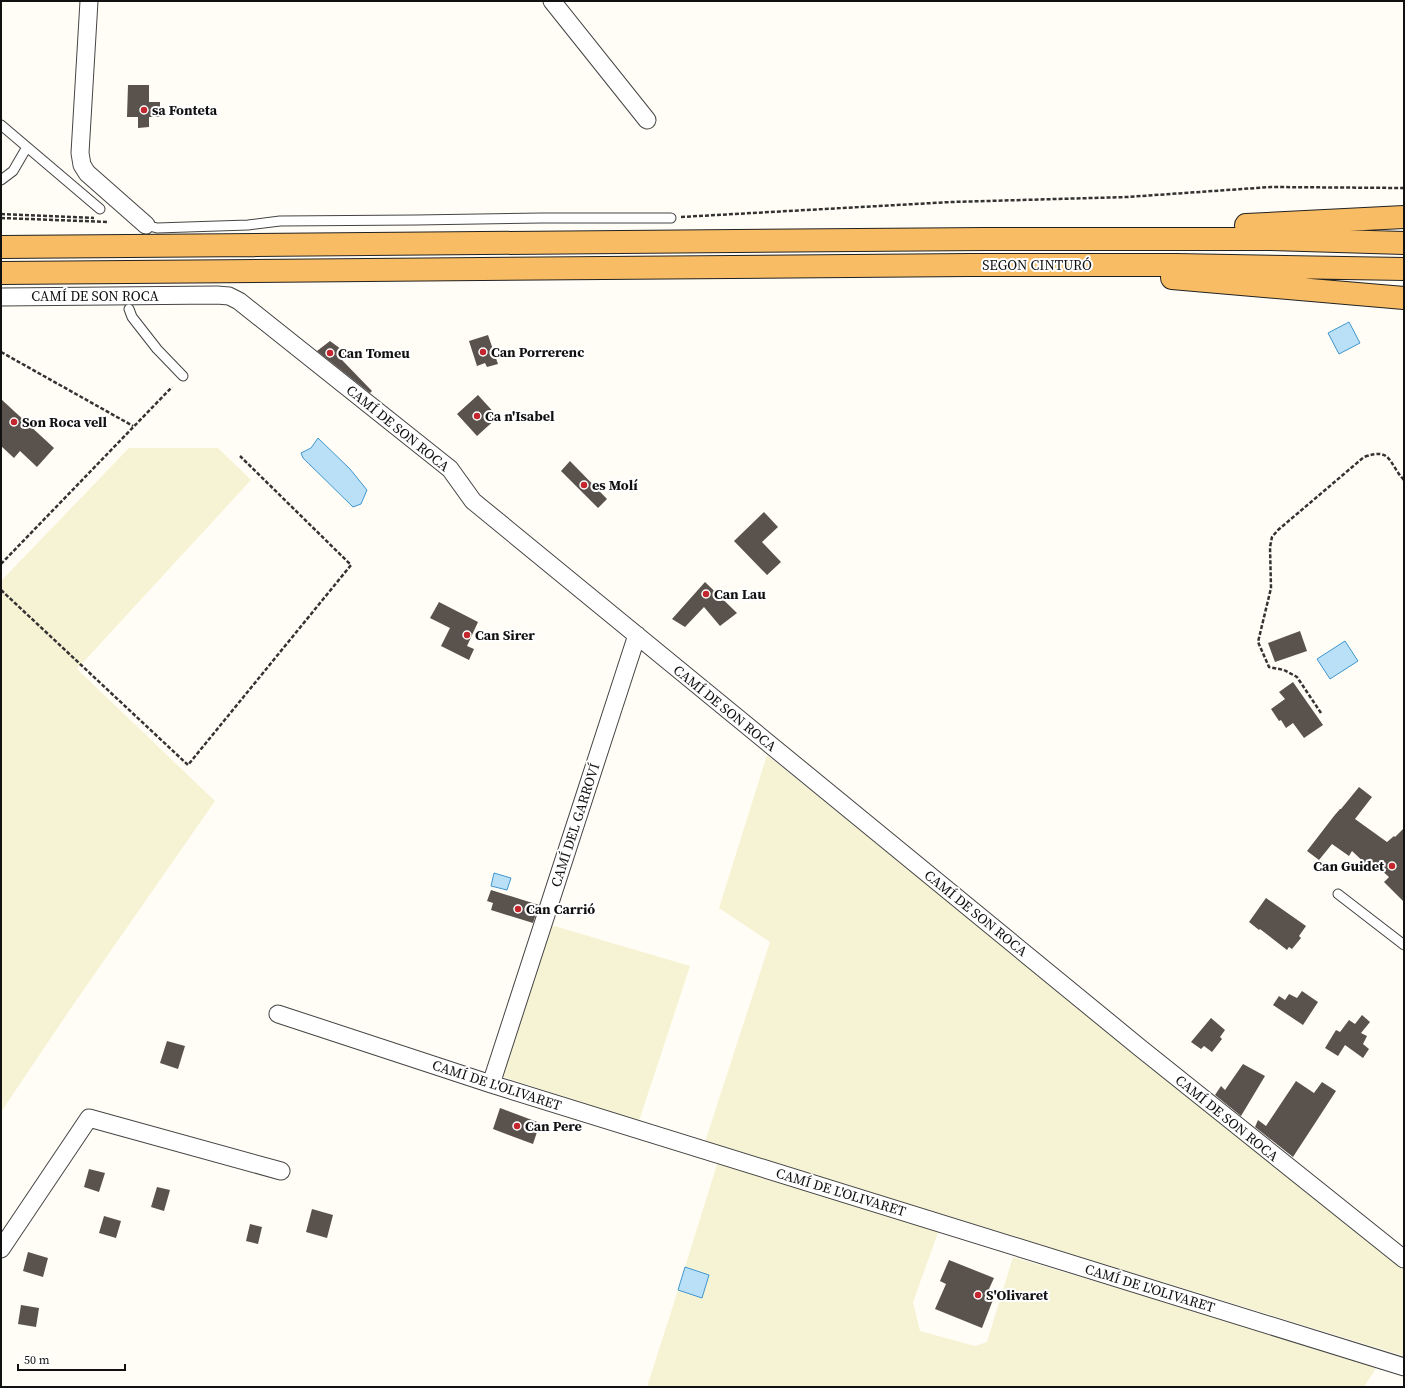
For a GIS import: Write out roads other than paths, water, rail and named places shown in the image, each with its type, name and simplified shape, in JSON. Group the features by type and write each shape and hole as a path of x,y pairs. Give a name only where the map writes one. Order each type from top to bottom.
{"highway":[{"path":"1064,239 1108,228 1248,225 1404,217"},
{"path":"1,247 664,242 855,239 1271,239 1404,243"},
{"path":"1046,265 1103,277 1175,278 1404,298"},
{"name":"SEGON CINTURÓ","path":"1,273 1046,265 1198,265 1404,269"}],"street":[{"path":"89,1 80,153 82,165 87,173 146,225"},
{"path":"552,1 647,120"},
{"name":"CAMÍ DE SON ROCA","path":"1,297 216,295 234,298 450,469 473,501 1139,1047 1404,1259"},
{"name":"CAMÍ DEL GARROVÍ","path":"491,1084 637,635"},
{"name":"CAMÍ DE L'OLIVARET","path":"278,1014 491,1084 1404,1367"},
{"path":"1,1250 89,1118 281,1171"}],"lane":[{"path":"1,125 100,209"},
{"path":"1,180 13,171 27,147"},
{"path":"146,225 157,228 248,225 280,221 671,218"},
{"path":"129,309 132,317 157,349 183,376"},
{"path":"1338,894 1404,945"}],"water":[{"path":"1349,322 1360,343 1339,354 1328,333"},
{"path":"318,438 350,469 367,490 361,504 353,507 303,458 301,453 311,448"},
{"path":"1345,641 1358,661 1330,679 1317,659"},
{"path":"494,873 511,878 507,890 491,886"},
{"path":"685,1267 709,1275 702,1298 678,1290"}],"place":[{"name":"sa Fonteta","path":"144,110"},
{"name":"Can Porrerenc","path":"483,352"},
{"name":"Can Tomeu","path":"330,353"},
{"name":"Ca n'Isabel","path":"477,416"},
{"name":"Son Roca vell","path":"14,422"},
{"name":"es Molí","path":"584,485"},
{"name":"Can Lau","path":"706,594"},
{"name":"Can Sirer","path":"467,635"},
{"name":"Can Guidet","path":"1392,866"},
{"name":"Can Carrió","path":"518,909"},
{"name":"Can Pere","path":"517,1126"},
{"name":"S'Olivaret","path":"978,1295"}]}
